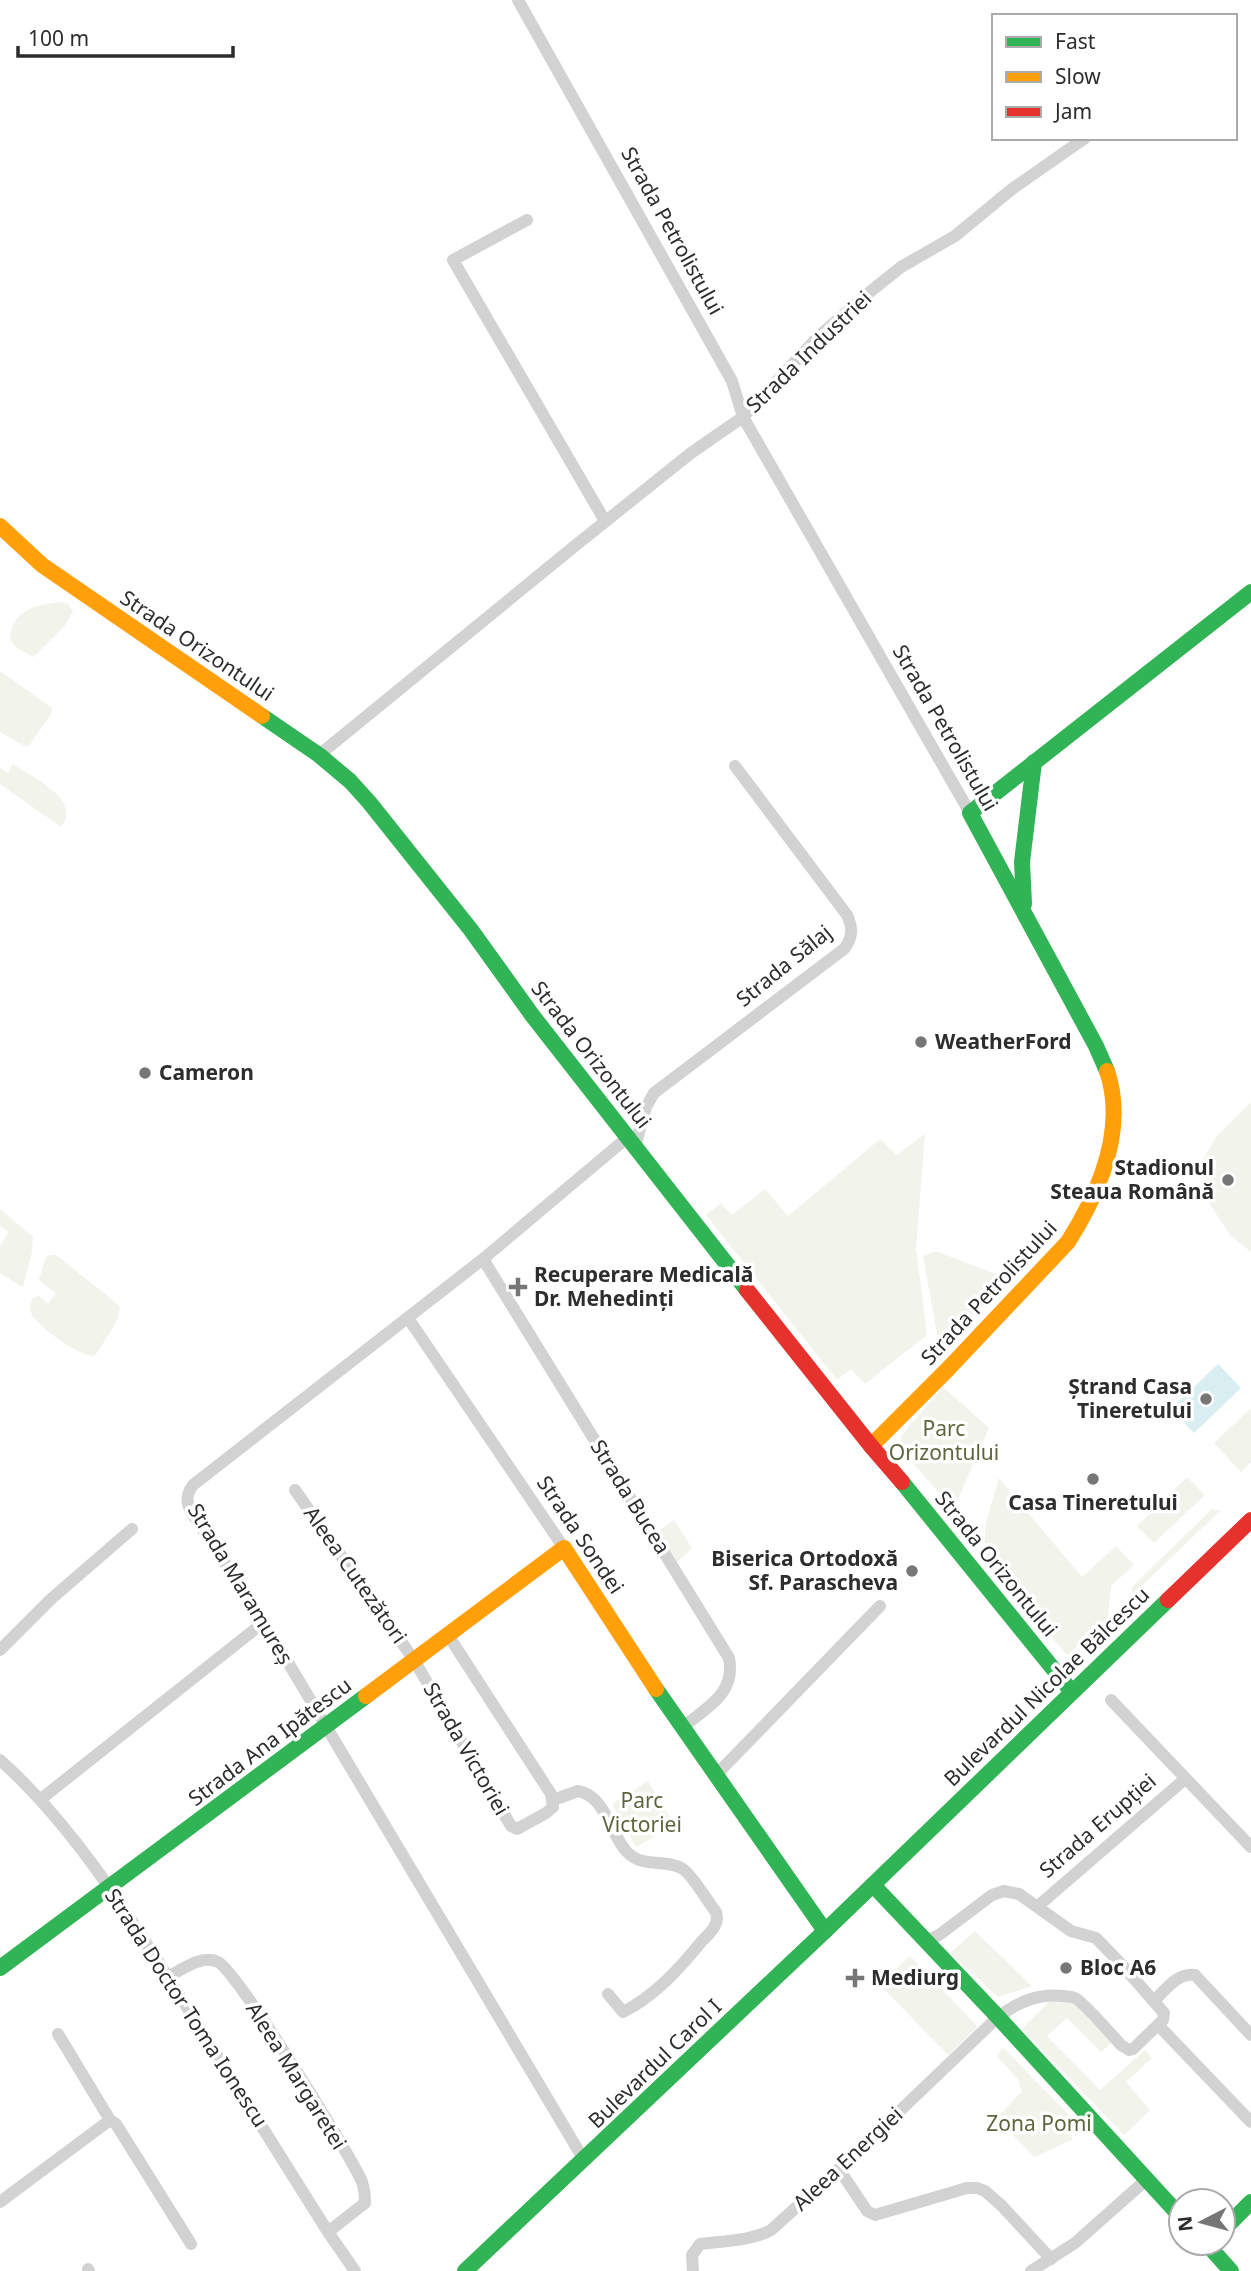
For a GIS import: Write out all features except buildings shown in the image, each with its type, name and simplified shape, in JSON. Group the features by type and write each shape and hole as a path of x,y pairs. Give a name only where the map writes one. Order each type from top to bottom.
{"main road":[{"name":"Strada Orizontului","path":"0,526 42,565 319,755 350,781 471,930 532,1015 871,1446 1072,1692"},
{"path":"970,813 1251,592"},
{"path":"1025,914 1021,877 1034,762"},
{"name":"Strada Petrolistului","path":"871,1446 1061,1251 1086,1213 1106,1158 1114,1122 1115,1109 1109,1077 1073,1002 970,813"},
{"name":"Bulevardul Nicolae Bălcescu","path":"873,1885 1251,1520"},
{"name":"Strada Sondei","path":"564,1548 682,1728 825,1931"},
{"name":"Strada Ana Ipătescu","path":"0,1968 564,1548"},
{"path":"873,1885 1167,2202"},
{"name":"Bulevardul Carol I","path":"465,2271 873,1885"},
{"path":"1237,2216 1251,2202"},
{"path":"1219,2257 1231,2271"}],"street":[{"name":"Strada Petrolistului","path":"518,0 732,381 743,416 970,813"},
{"name":"Strada Industriei","path":"319,755 605,521 743,416 819,337 871,291 901,267 955,236 1012,189 1082,140"},
{"path":"527,220 453,260 605,521"},
{"name":"Strada Sălaj","path":"631,1142 654,1093 844,949 850,940 852,931 847,915 735,766"},
{"name":"Strada Maramureș","path":"584,2160 264,1622 188,1506 189,1490 631,1142"},
{"name":"Strada Bucea","path":"483,1259 729,1658 730,1680 722,1695 682,1728"},
{"name":"Strada Sondei","path":"408,1318 564,1548"},
{"name":"Aleea Cutezători","path":"295,1490 414,1660"},
{"path":"0,1650 51,1600 132,1529"},
{"path":"715,1776 880,1606"},
{"path":"41,1799 264,1622"},
{"name":"Strada Victoriei","path":"414,1660 510,1826 517,1829 546,1813 553,1807 551,1794 449,1635"},
{"name":"Strada Erupției","path":"1111,1700 1251,1847"},
{"name":"Strada Doctor Toma Ionescu","path":"0,1759 41,1799 110,1888 350,2269"},
{"name":"Strada Erupției","path":"1038,1906 1185,1779"},
{"path":"553,1800 578,1791 593,1797 630,1856 640,1862 672,1864 685,1870 716,1913 718,1920 694,1952 663,1984 636,2006 623,2012 608,1994"},
{"path":"926,1941 939,1935 992,1895 1004,1891 1019,1894 1070,1931 1096,1938 1164,2012 1159,2025 1251,2122"},
{"name":"Aleea Margaretei","path":"168,1977 196,1962 220,1962 250,2002 321,2111 361,2180 365,2193 365,2203 328,2232"},
{"path":"1155,2000 1183,1975 1195,1975 1251,2035"},
{"name":"Aleea Energiei","path":"693,2271 692,2255 700,2244 752,2237 771,2230 1011,2007 1029,1999 1054,1995 1075,1998 1129,2050 1159,2025"},
{"path":"58,2034 191,2244"},
{"path":"0,2202 110,2120"},
{"path":"839,2169 867,2211 875,2215 967,2188 985,2191 1051,2259"},
{"path":"1031,2271 1075,2243 1146,2180"}],"green space":[{"path":"62,602 68,604 73,611 66,624 33,657 17,648 10,640 11,630 20,615 34,607"},
{"path":"0,671 52,708 51,714 29,746 24,746 0,732"},
{"path":"13,764 42,782 60,798 66,807 66,817 61,827 0,784 0,768 8,773"},
{"name":"Stadionul Steaua Română","path":"1251,1102 1251,1252 1230,1235 1207,1200 1202,1161 1217,1136"},
{"path":"925,1134 916,1248 927,1335 865,1384 851,1369 837,1380 706,1215 721,1203 732,1215 765,1189 788,1216 880,1139 897,1155"},
{"path":"0,1209 33,1237 23,1287 0,1273 0,1246 9,1232 0,1226"},
{"path":"936,1251 1006,1278 940,1351 923,1256"},
{"path":"56,1255 120,1308 114,1325 93,1356 60,1340 31,1314 30,1304 33,1298 39,1296 48,1304 56,1293 39,1279 46,1257"},
{"name":"Parc Orizontului","path":"943,1387 989,1428 956,1504 950,1504 902,1451 901,1436"},
{"path":"1251,1408 1251,1462 1241,1472 1214,1443"},
{"path":"1187,1477 1205,1495 1154,1543 1137,1526"},
{"path":"999,1478 1082,1577 1116,1546 1134,1565 1111,1586 1108,1618 1067,1655 987,1555 986,1526"},
{"path":"1212,1509 1220,1511 1132,1595 1132,1587"},
{"path":"674,1520 692,1548 677,1562 658,1531"},
{"name":"Parc Victoriei","path":"648,1781 674,1825 636,1847 612,1804"},
{"path":"975,1931 1032,1986 998,1997 950,1953"},
{"path":"910,1956 978,2027 948,2055 880,1985"},
{"path":"1069,1999 1112,2042 1101,2052 1067,2018 1047,2036 1100,2090 1145,2050 1152,2058 1126,2082 1150,2110 1124,2135 1022,2029 1051,2000"},
{"name":"Zona Pomi","path":"1003,2047 1069,2115 1072,2140 1034,2157 997,2118 1022,2091 1018,2080 997,2056"}],"shaded area":[{"name":"Ștrand Casa Tineretului","path":"1218,1364 1241,1388 1194,1433 1171,1409"}],"traffic: fast":[{"path":"1107,1071 970,813 1251,592"},
{"path":"262,716 319,755 350,781 369,802 471,930 532,1015 747,1290"},
{"path":"1024,904 1022,862 1034,762"},
{"path":"902,1482 1072,1692"},
{"path":"465,2271 825,1931 1168,1600"},
{"path":"656,1689 825,1931"},
{"path":"0,1968 366,1696"},
{"path":"873,1885 1167,2202"},
{"path":"1237,2216 1251,2202"},
{"path":"1218,2257 1231,2271"}],"traffic: slow":[{"path":"0,526 42,565 262,716"},
{"path":"871,1446 1068,1242 1090,1203 1107,1160 1114,1116 1107,1071"},
{"path":"366,1696 564,1548 656,1689"}],"traffic: jam":[{"path":"747,1290 902,1482"},
{"path":"1168,1600 1251,1520"}],"place":[{"name":"WeatherFord","path":"921,1042"},
{"name":"Cameron","path":"145,1073"},
{"name":"Stadionul Steaua Română","path":"1228,1180"},
{"name":"Recuperare Medicală Dr. Mehedinți","path":"518,1287"},
{"name":"Ștrand Casa Tineretului","path":"1206,1399"},
{"name":"Casa Tineretului","path":"1093,1479"},
{"name":"Biserica Ortodoxă Sf. Parascheva","path":"912,1571"},
{"name":"Bloc A6","path":"1066,1968"},
{"name":"Mediurg","path":"855,1978"}]}
